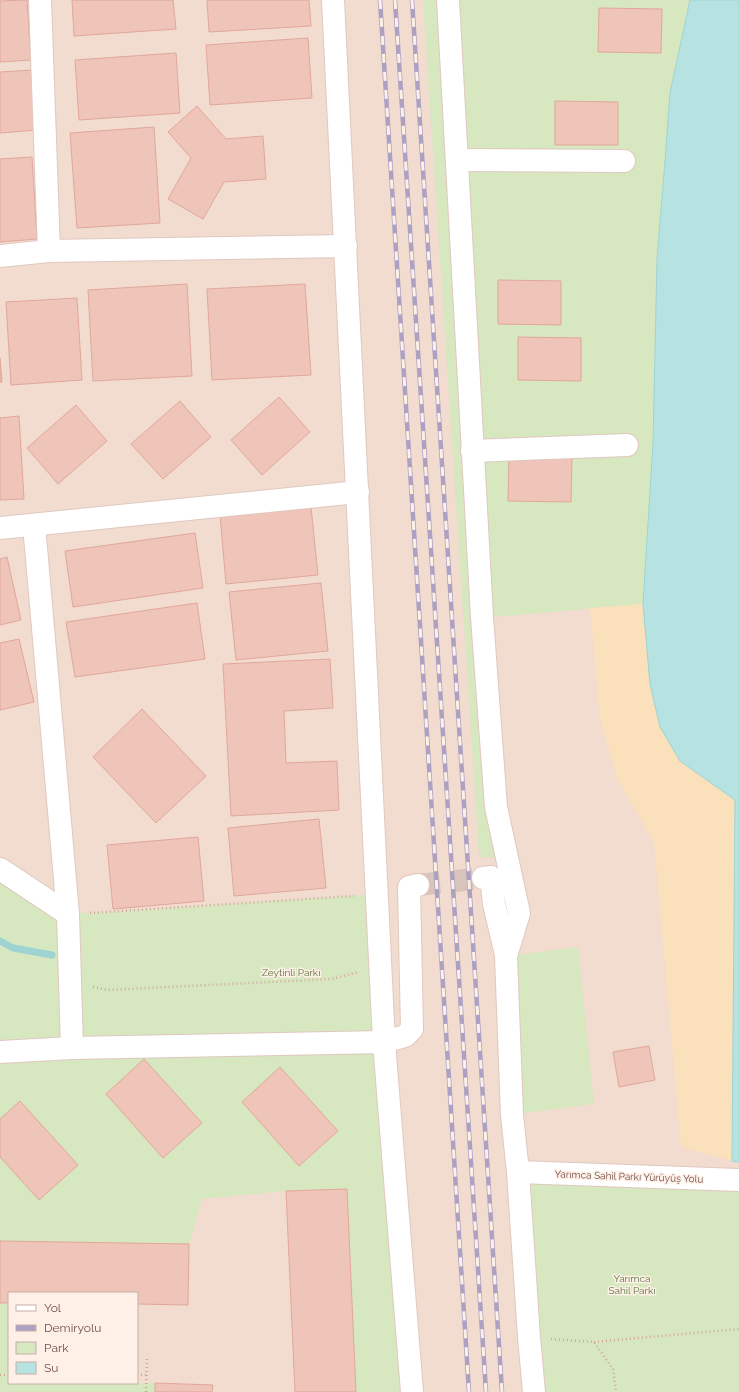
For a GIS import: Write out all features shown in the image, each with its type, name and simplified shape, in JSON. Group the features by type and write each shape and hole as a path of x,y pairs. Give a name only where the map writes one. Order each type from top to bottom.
{"street":[{"path":"40,0 49,251"},
{"path":"333,0 384,1042 412,1392"},
{"path":"448,0 472,451 496,807 518,913 506,956"},
{"path":"457,160 624,161"},
{"path":"0,256 49,251 346,246"},
{"path":"472,451 627,445"},
{"path":"0,528 358,492"},
{"path":"34,525 68,914 72,1048"},
{"path":"0,869 68,914"},
{"path":"483,878 491,877 494,904 506,956 512,1115 518,1172 534,1392"},
{"path":"0,1052 72,1048 384,1042 405,1036 412,1029 409,887 418,885"},
{"name":"Yarımca Sahil Parkı Yürüyüş Yolu","path":"518,1172 739,1180"}],"path":[{"path":"68,914 377,894"},
{"path":"70,984 107,990 331,979 380,967"},
{"path":"529,1338 594,1342 739,1329"},
{"path":"594,1342 613,1369 616,1392"},
{"path":"146,1392 147,1356"},
{"path":"138,1374 146,1375"}],"shaded area":[{"path":"0,0 690,0 670,93 657,260 653,443 735,800 732,1161 739,1162 739,1392 0,1392"}],"green space":[{"path":"423,0 690,0 670,93 657,260 653,443 643,604 482,618 507,858 479,857"},
{"name":"Zeytinli Parkı","path":"0,869 68,914 377,894 406,1392 356,1392 347,1189 286,1191 202,1199 189,1244 0,1241"},
{"path":"578,947 594,1104 518,1114 506,956"},
{"name":"Yarımca Sahil Parkı","path":"518,1172 739,1180 739,1392 534,1392"},
{"path":"0,1303 8,1303 8,1384 155,1383 155,1392 0,1392"}],"sand":[{"path":"643,604 650,684 680,761 735,800 732,1161 681,1147 654,842 617,778 600,718 590,608"}],"water":[{"path":"690,0 739,0 739,1162 732,1161 735,800 680,761 660,727 650,684 643,604 653,443 657,260 670,93"}],"building":[{"path":"27,0 31,60 0,62 0,1"},
{"path":"72,0 173,0 176,29 74,36"},
{"path":"207,0 309,0 311,26 209,32"},
{"path":"599,8 662,9 661,53 598,52"},
{"path":"308,38 312,98 210,105 206,45"},
{"path":"176,53 180,113 79,120 75,60"},
{"path":"33,70 37,130 0,133 0,72"},
{"path":"555,101 618,102 618,145 555,145"},
{"path":"197,106 226,139 263,136 266,179 224,182 203,219 168,199 191,158 168,132"},
{"path":"154,127 160,223 77,228 70,133"},
{"path":"32,157 37,239 0,242 0,159"},
{"path":"498,280 561,281 561,325 498,324"},
{"path":"187,284 192,376 93,381 88,290"},
{"path":"305,284 311,375 212,380 207,289"},
{"path":"77,298 82,380 11,385 6,302"},
{"path":"518,337 581,338 581,381 518,380"},
{"path":"0,358 2,382 0,382"},
{"path":"279,397 310,432 262,475 231,440"},
{"path":"180,401 211,437 163,479 131,444"},
{"path":"76,405 107,441 58,484 27,448"},
{"path":"19,416 24,499 0,500 0,418"},
{"path":"509,457 572,458 571,502 508,501"},
{"path":"311,507 318,575 226,584 220,515"},
{"path":"195,533 203,588 73,607 65,551"},
{"path":"7,557 21,620 0,625 0,559"},
{"path":"321,583 328,651 236,660 229,592"},
{"path":"197,603 205,659 75,677 66,622"},
{"path":"19,639 34,702 0,710 0,643"},
{"path":"330,659 333,708 284,711 286,763 337,761 339,810 231,816 223,664"},
{"path":"142,709 206,776 156,823 93,757"},
{"path":"319,819 326,888 234,896 228,828"},
{"path":"198,837 204,901 113,909 107,845"},
{"path":"649,1046 655,1080 619,1087 613,1052"},
{"path":"144,1059 202,1123 163,1158 106,1094"},
{"path":"280,1067 338,1131 299,1166 242,1102"},
{"path":"20,1101 78,1165 39,1200 0,1157 0,1119"},
{"path":"347,1189 356,1392 295,1392 286,1191"},
{"path":"0,1241 189,1244 188,1305 138,1304 138,1292 8,1292 8,1303 0,1303"},
{"path":"155,1383 213,1385 212,1392 155,1392"}],"waterway":[{"path":"0,941 13,948 52,955"}],"tunnel":[{"path":"418,885 483,878"}],"railway":[{"path":"380,0 469,1392"},
{"path":"395,0 486,1392"},
{"path":"412,0 502,1392"}]}
